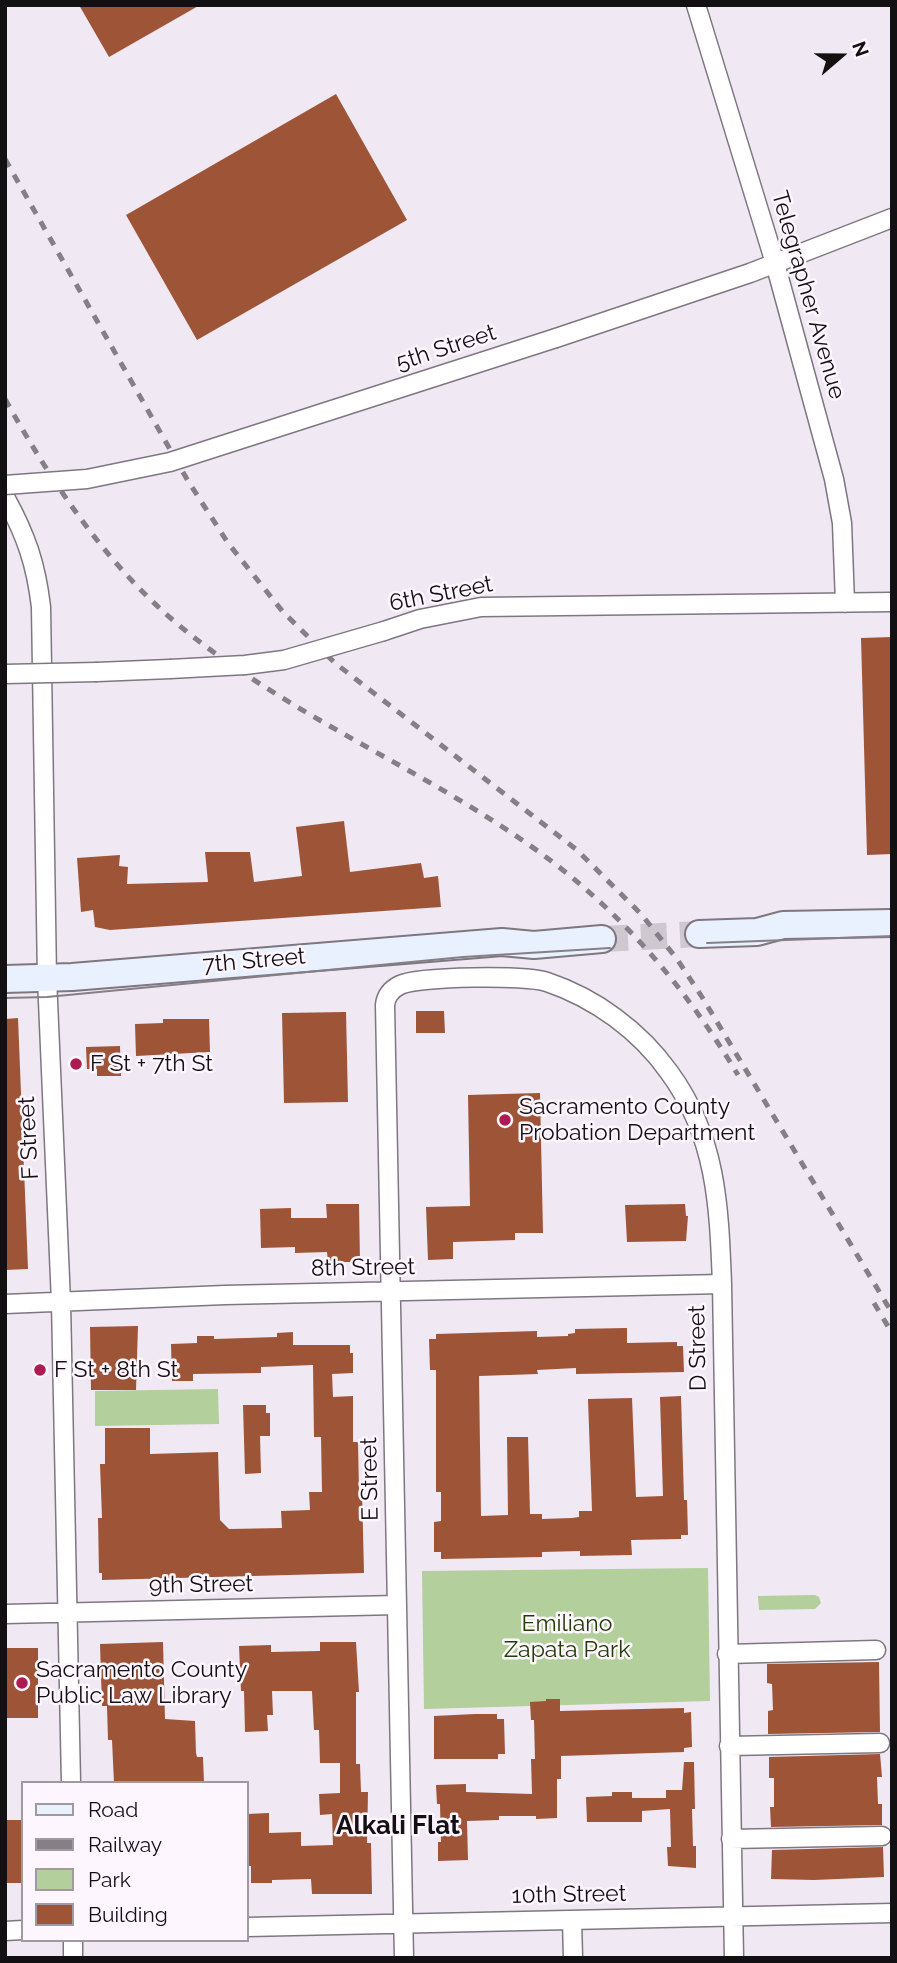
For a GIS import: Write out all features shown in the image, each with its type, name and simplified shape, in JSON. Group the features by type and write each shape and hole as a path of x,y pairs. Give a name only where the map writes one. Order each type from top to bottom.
{"main road":[{"path":"691,926 757,932 783,925 892,923"},
{"name":"7th Street","path":"5,979 47,978 502,942 534,945 595,932"}],"street":[{"name":"Telegrapher Avenue","path":"696,5 775,263 834,479 842,523 845,603"},
{"name":"5th Street","path":"5,485 88,479 170,461 556,338 775,263 892,218"},
{"name":"F Street","path":"5,497 26,537 33,559 41,607 47,978 61,1302 71,1781"},
{"name":"6th Street","path":"5,674 170,669 284,660 420,619 481,607 892,602"},
{"name":"D Street","path":"385,1000 397,986 414,981 530,978 548,982 605,1010 651,1049 671,1074 698,1122 716,1182 720,1212 734,1958"},
{"name":"E Street","path":"385,1000 404,1958"},
{"name":"8th Street","path":"5,1304 391,1291 722,1284"},
{"name":"9th Street","path":"5,1614 397,1605"},
{"path":"727,1654 876,1650"},
{"path":"729,1746 880,1743"},
{"path":"731,1839 882,1836"},
{"name":"10th Street","path":"248,1927 892,1913"},
{"path":"572,1920 573,1958"}],"green space":[{"path":"218,1389 219,1424 95,1426 95,1391"},
{"name":"Emiliano Zapata Park","path":"708,1568 710,1701 424,1709 422,1571"},
{"path":"815,1595 821,1603 815,1609 759,1610 758,1596"}],"building":[{"path":"79,5 200,5 109,57"},
{"path":"336,94 407,220 197,340 126,215"},
{"path":"892,637 892,854 867,855 861,638"},
{"path":"344,821 350,872 421,863 424,878 438,876 441,907 110,930 95,927 93,910 81,912 77,858 120,855 119,866 128,867 127,884 208,882 205,852 250,852 254,882 302,876 296,827"},
{"path":"416,1011 444,1011 445,1033 416,1033"},
{"path":"346,1012 348,1102 284,1103 282,1013"},
{"path":"18,1018 28,1269 5,1270 5,1019"},
{"path":"163,1019 209,1019 210,1052 136,1056 135,1024 163,1023"},
{"path":"120,1046 121,1076 97,1076 97,1069 87,1069 86,1047"},
{"path":"540,1093 543,1233 515,1233 515,1240 453,1242 453,1259 428,1260 426,1207 470,1206 468,1095"},
{"path":"326,1204 359,1204 360,1262 328,1262 327,1252 295,1253 295,1247 261,1248 260,1209 291,1208 291,1218 327,1218"},
{"path":"685,1204 688,1216 686,1241 627,1242 625,1205"},
{"path":"138,1326 136,1390 91,1390 90,1327"},
{"path":"627,1328 627,1343 677,1342 677,1346 683,1346 684,1372 576,1374 576,1368 537,1370 538,1374 479,1376 481,1516 508,1515 507,1437 528,1437 530,1514 542,1514 542,1519 572,1518 579,1517 579,1511 592,1511 588,1399 632,1398 636,1497 663,1496 660,1397 681,1396 684,1500 687,1500 688,1535 681,1535 681,1539 631,1540 632,1555 580,1556 580,1551 542,1552 542,1557 441,1559 441,1552 434,1552 434,1522 441,1521 441,1492 436,1492 436,1370 430,1370 429,1339 436,1339 436,1334 537,1331 537,1337 568,1336 575,1333 575,1329"},
{"path":"293,1332 293,1345 350,1345 350,1353 353,1353 353,1373 332,1374 333,1397 353,1396 353,1442 358,1442 359,1491 362,1491 364,1573 102,1580 102,1573 99,1573 98,1518 102,1518 100,1464 105,1464 105,1428 150,1428 150,1454 218,1452 220,1520 229,1529 282,1528 281,1511 310,1510 309,1492 322,1492 321,1437 314,1437 313,1365 261,1367 261,1373 193,1374 193,1381 172,1381 171,1344 197,1343 197,1336 214,1336 214,1339 277,1337 277,1333"},
{"path":"243,1405 266,1405 266,1413 270,1413 270,1436 260,1436 261,1473 245,1474"},
{"path":"163,1642 165,1719 195,1721 196,1753 197,1757 203,1757 204,1781 114,1781 112,1740 108,1740 107,1706 102,1706 100,1644"},
{"path":"320,1642 356,1642 359,1692 356,1692 356,1764 360,1764 361,1792 368,1792 367,1843 371,1843 372,1894 312,1894 311,1879 251,1883 251,1866 248,1866 248,1814 269,1813 269,1833 301,1832 301,1846 333,1845 332,1814 320,1815 319,1794 340,1793 340,1763 320,1763 319,1730 314,1730 312,1691 272,1691 273,1715 267,1715 268,1731 245,1732 239,1646 271,1645 271,1652 320,1651"},
{"name":"Sacramento County Public Law Library","path":"5,1648 38,1648 38,1718 5,1718"},
{"path":"879,1662 880,1732 768,1734 768,1711 773,1710 772,1684 767,1683 767,1664"},
{"path":"560,1699 560,1711 684,1708 684,1713 691,1712 692,1747 684,1748 684,1752 561,1756 561,1779 557,1779 557,1818 499,1816 499,1820 467,1821 468,1860 438,1861 438,1842 441,1842 440,1804 437,1804 436,1785 466,1784 466,1792 532,1794 531,1759 535,1759 534,1720 531,1720 530,1702"},
{"path":"497,1714 497,1719 504,1719 505,1754 498,1754 498,1759 434,1759 434,1716"},
{"path":"880,1754 882,1777 877,1777 878,1804 882,1804 882,1825 771,1827 770,1807 774,1807 774,1778 769,1778 769,1757"},
{"path":"684,1762 694,1762 695,1809 692,1809 696,1868 668,1866 667,1847 671,1847 670,1809 642,1811 642,1822 587,1822 586,1797 612,1796 612,1792 632,1792 632,1798 666,1798 666,1790 682,1790"},
{"path":"5,1820 21,1820 21,1883 5,1883"},
{"path":"883,1847 884,1877 771,1879 772,1850"}],"tunnel":[{"path":"602,939 699,934"}],"tram line":[{"path":"707,943 892,936"},
{"path":"5,998 47,997 463,957 610,948"}],"railway":[{"path":"5,159 188,481 228,543 283,612 335,663 577,850 641,914 677,959 702,997 892,1313"},
{"path":"5,399 43,463 85,524 107,553 158,607 226,661 309,714 480,813 522,840 586,889 643,945 669,975 738,1075"},
{"path":"874,1303 892,1333"}],"place":[{"name":"F St + 7th St","path":"76,1064"},
{"name":"Sacramento County Probation Department","path":"505,1120"},
{"name":"F St + 8th St","path":"40,1370"},
{"name":"Sacramento County Public Law Library","path":"22,1683"}],"district":[{"name":"Alkali Flat","path":"398,1826"}]}
